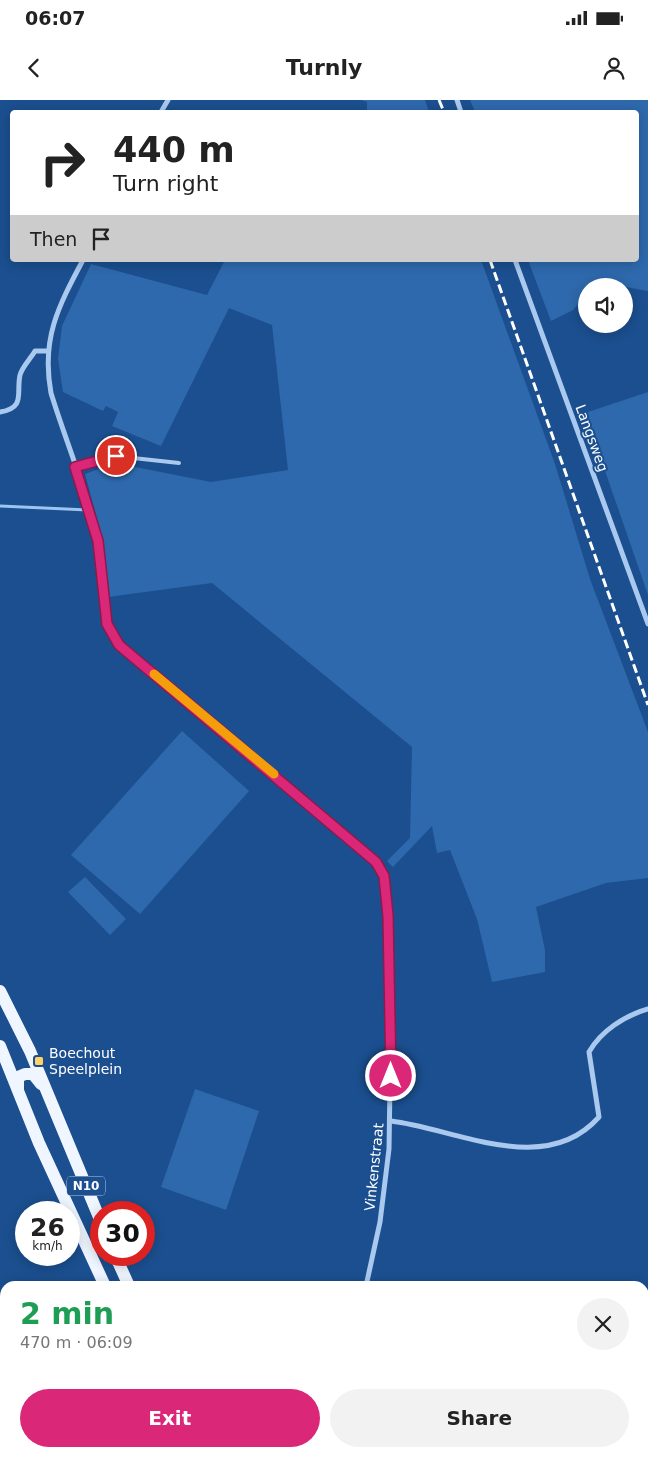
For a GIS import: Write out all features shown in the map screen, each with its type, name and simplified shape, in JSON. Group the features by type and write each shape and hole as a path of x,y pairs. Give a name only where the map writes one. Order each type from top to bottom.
{"main road":[{"name":"N10","path":"0,991 47,1092 92,1201"},
{"name":"N10","path":"0,1046 18,1092 102,1281"},
{"path":"18,1092 18,1077 25,1074 33,1074 47,1092"},
{"path":"120,1266 127,1281"}],"street":[{"name":"Vinkenstraat","path":"82,262 57,310 47,351 51,394 98,541 107,624 119,645 363,849 376,862 384,876 388,916 391,1019 391,1120 380,1222 367,1281"},
{"name":"Langsweg","path":"516,262 648,624"},
{"path":"0,412 15,406 20,396 20,374 35,351 47,351"},
{"path":"391,1120 418,1124 503,1147 549,1145 574,1137 582,1133 599,1117 589,1052 596,1041 616,1024 648,1009"}],"lane":[{"path":"75,467 116,456 179,463"}],"shaded area":[{"path":"361,100 425,100 428,110 367,110 367,102"},
{"path":"470,100 648,100 648,291 633,288 633,278 578,278 578,304 573,310 551,321 529,262 639,262 639,110 474,110"},
{"path":"224,262 482,262 555,464 590,579 648,732 648,878 606,883 536,907 545,950 545,972 492,982 477,919 450,850 437,853 432,826 393,867 387,861 410,838 412,747 212,583 108,597 103,540 85,474 115,463 211,482 288,470 272,325 229,308 161,446 112,426 118,412 106,406 103,411 63,392 58,359 62,326 91,264 207,295"},
{"path":"648,392 648,595 585,413"},
{"path":"182,731 249,791 140,914 71,855"},
{"path":"85,877 126,919 110,935 68,892"},
{"path":"195,1089 259,1111 226,1210 161,1187"}],"waterway":[{"path":"0,506 88,510"}],"railway":[{"path":"439,100 443,110"},
{"path":"491,262 648,705"}],"slow traffic":[{"path":"154,674 274,774"}],"place":[{"name":"Boechout Speelplein","path":"39,1061"}],"route":[{"path":"116,456 75,467 98,541 107,624 119,645 311,805 376,862 384,876 388,916 391,1076"}]}
